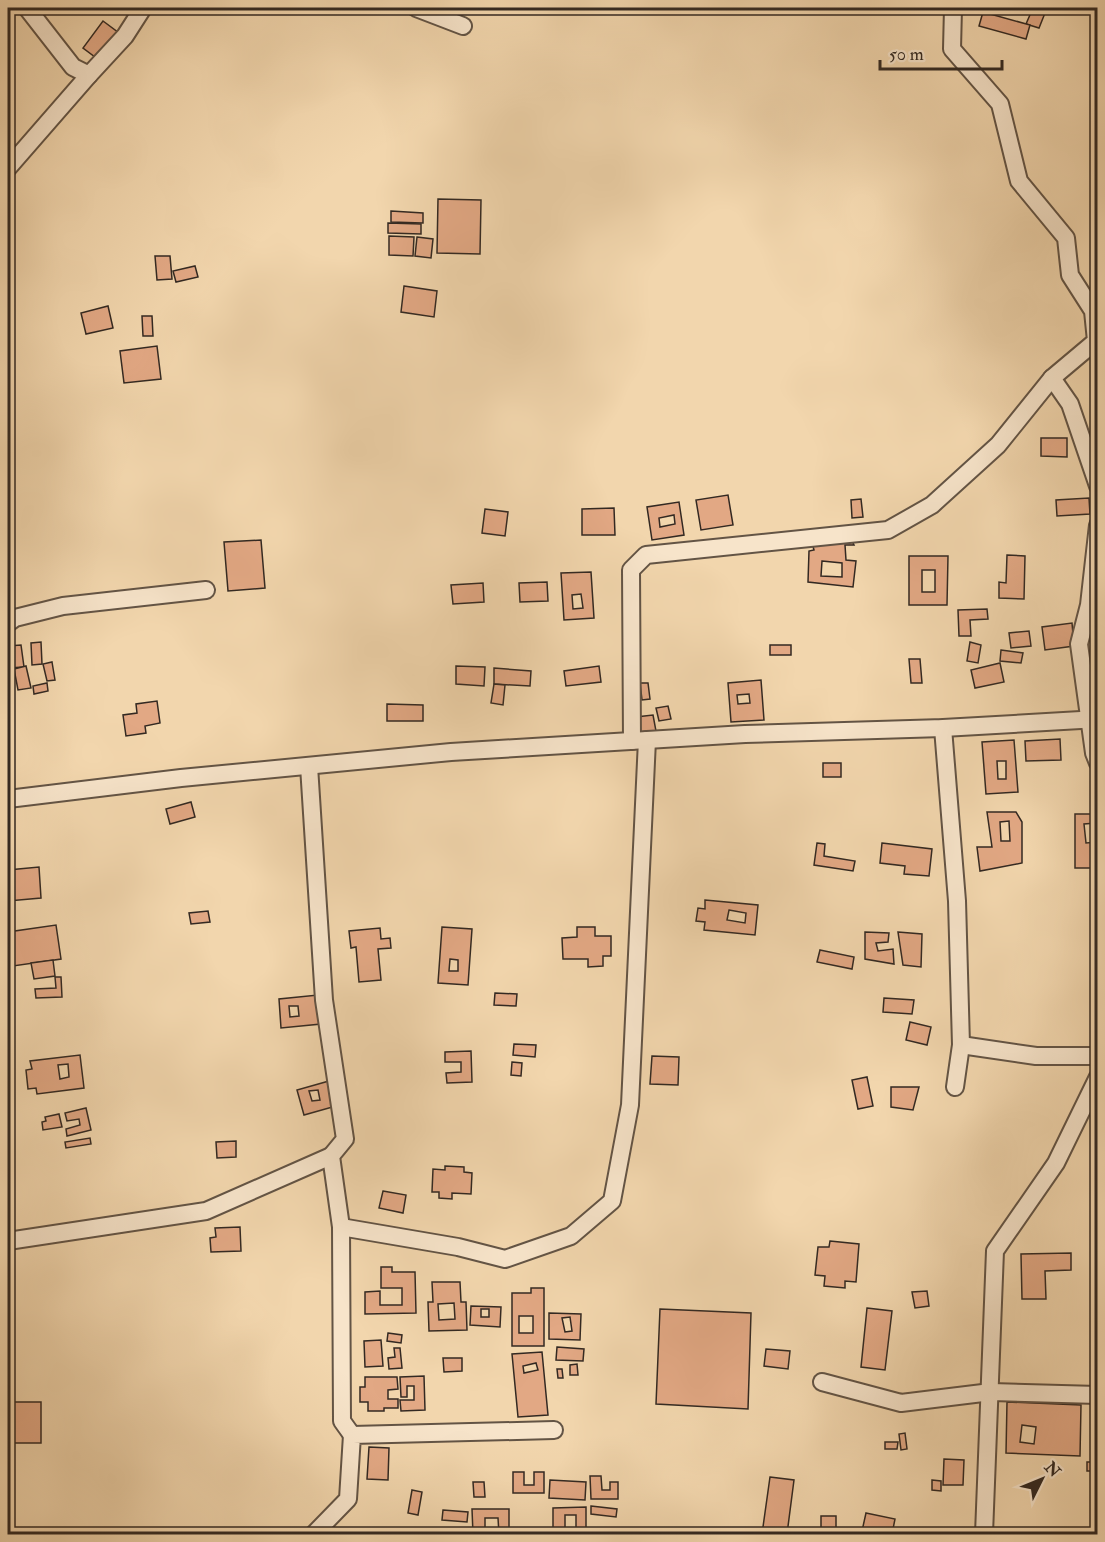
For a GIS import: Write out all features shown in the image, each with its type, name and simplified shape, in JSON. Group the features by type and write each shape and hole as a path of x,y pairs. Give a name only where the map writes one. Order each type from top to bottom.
{"street":[{"path":"27,8 73,67 89,75"},
{"path":"8,168 125,36 143,8"},
{"path":"416,8 463,26"},
{"path":"341,1227 458,1247 505,1259 571,1236 612,1201 630,1105 639,740 631,570 646,555 888,530 932,505 998,445 1052,378 1096,341 1095,308 1070,275 1066,238 1019,181 1000,104 951,49 953,8"},
{"path":"1052,378 1070,404 1098,486"},
{"path":"1098,525 1089,605 1079,644 1093,719 1098,763"},
{"path":"8,622 15,618 63,606 206,590"},
{"path":"8,799 181,778 451,752 745,734 943,728 1093,719"},
{"path":"943,728 957,901 961,1046 955,1087"},
{"path":"8,1241 206,1210 331,1156 345,1138 324,1000 309,766"},
{"path":"961,1046 1036,1056 1098,1056"},
{"path":"984,1534 995,1251 1056,1163 1098,1077"},
{"path":"314,1534 348,1499 352,1435 342,1421 341,1227 331,1156"},
{"path":"822,1382 900,1402 991,1392 1098,1395"},
{"path":"352,1435 554,1430"}],"building":[{"path":"1033,8 1047,8 1039,28 1026,24"},
{"path":"983,12 1030,25 1026,39 979,26"},
{"path":"103,21 119,33 99,60 83,48"},
{"path":"438,199 481,200 480,254 437,253"},
{"path":"391,211 423,213 423,223 391,222"},
{"path":"388,223 421,224 421,234 388,233"},
{"path":"389,236 414,237 413,256 389,255"},
{"path":"417,237 433,239 431,258 415,256"},
{"path":"155,256 170,256 172,279 157,280"},
{"path":"195,266 198,277 176,282 173,271"},
{"path":"404,286 437,291 434,317 401,312"},
{"path":"108,306 113,328 86,334 81,313"},
{"path":"142,316 152,316 153,336 143,336"},
{"path":"157,346 161,379 124,383 120,351"},
{"path":"1041,438 1067,438 1067,457 1041,456"},
{"path":"728,495 733,525 701,530 696,500"},
{"path":"1089,498 1090,514 1057,516 1056,500"},
{"path":"861,499 863,517 852,518 851,500"},
{"path":"679,502 684,535 652,540 647,507","holes":["674,515 675,524 660,527 659,518"]},
{"path":"614,508 615,535 582,535 582,509"},
{"path":"485,509 508,512 505,536 482,533"},
{"path":"849,535 854,545 845,545 846,560 856,561 853,587 808,582 809,551 814,550 812,543","holes":["822,561 842,563 842,577 821,576"]},
{"path":"261,540 265,588 228,591 224,542"},
{"path":"1007,555 1025,556 1024,599 999,598 999,582 1006,583"},
{"path":"909,556 948,556 947,605 909,605","holes":["922,570 935,570 935,592 922,592"]},
{"path":"591,572 594,618 564,620 561,573","holes":["581,594 583,608 573,609 572,595"]},
{"path":"547,582 548,601 520,602 519,583"},
{"path":"483,583 484,602 453,604 451,585"},
{"path":"987,609 988,619 970,620 971,636 959,636 958,610"},
{"path":"1072,623 1074,646 1045,650 1042,627"},
{"path":"1029,631 1031,646 1011,648 1009,633"},
{"path":"41,642 42,664 32,665 31,643"},
{"path":"970,642 981,645 978,663 967,661"},
{"path":"21,645 24,667 8,668 8,646"},
{"path":"770,645 791,645 791,655 770,655"},
{"path":"1001,650 1023,653 1021,663 1000,661"},
{"path":"909,659 920,659 922,683 911,683"},
{"path":"52,662 55,680 47,681 43,664"},
{"path":"1000,663 1004,682 975,688 971,670"},
{"path":"26,666 31,688 18,690 14,669"},
{"path":"456,666 485,667 484,686 456,684"},
{"path":"599,666 601,682 566,686 564,671"},
{"path":"494,668 531,671 530,686 494,684"},
{"path":"761,680 764,720 731,722 728,683","holes":["749,694 750,703 738,704 737,695"]},
{"path":"47,683 48,691 34,694 33,686"},
{"path":"640,683 648,683 650,699 642,700"},
{"path":"494,684 505,685 503,705 491,703"},
{"path":"157,701 160,723 145,726 146,733 126,736 123,715 137,713 136,704"},
{"path":"387,704 423,705 423,721 387,721"},
{"path":"668,706 671,719 659,721 656,708"},
{"path":"653,715 656,731 638,733 636,717"},
{"path":"1060,739 1061,760 1026,761 1025,741"},
{"path":"1014,740 1018,792 986,794 982,742","holes":["997,761 1006,761 1006,779 998,779"]},
{"path":"823,763 841,763 841,777 823,777"},
{"path":"191,802 195,817 170,824 166,809"},
{"path":"987,812 1016,812 1022,822 1022,863 980,871 977,847 992,847","holes":["1009,821 1010,841 1001,841 1000,822"]},
{"path":"1075,814 1098,814 1098,841 1096,823 1084,824 1086,843 1098,842 1098,868 1075,868"},
{"path":"817,843 825,844 824,856 855,861 853,871 814,865"},
{"path":"882,843 932,849 929,876 904,874 905,866 880,863"},
{"path":"39,867 41,898 8,901 8,870"},
{"path":"705,900 758,905 755,935 704,930 705,922 696,921 698,908 705,909","holes":["729,910 746,913 745,923 727,920"]},
{"path":"208,911 210,922 191,924 189,913"},
{"path":"56,925 61,959 13,966 8,932"},
{"path":"442,927 472,929 468,985 438,983","holes":["450,959 458,960 458,971 449,971"]},
{"path":"577,927 595,927 595,936 611,936 611,956 603,956 603,966 588,967 588,959 563,959 562,938 577,937"},
{"path":"380,928 381,939 390,938 391,948 378,949 381,980 359,982 356,947 351,948 349,931"},
{"path":"865,932 889,933 888,942 876,943 878,951 893,949 894,964 865,959"},
{"path":"898,932 922,934 921,967 903,965"},
{"path":"820,950 854,957 852,969 817,962"},
{"path":"53,960 55,976 34,979 31,963"},
{"path":"55,977 61,977 62,997 36,998 35,989 56,988"},
{"path":"495,993 517,994 516,1006 494,1005"},
{"path":"318,995 321,1024 281,1028 279,999","holes":["289,1006 298,1006 299,1016 290,1017"]},
{"path":"884,998 914,1000 912,1014 883,1012"},
{"path":"910,1022 931,1027 927,1045 906,1040"},
{"path":"514,1044 536,1045 535,1057 513,1055"},
{"path":"471,1051 472,1082 447,1083 446,1073 461,1072 461,1062 445,1062 445,1052"},
{"path":"80,1055 84,1088 37,1094 36,1088 28,1089 26,1070 32,1069 30,1061","holes":["68,1064 69,1077 60,1079 58,1065"]},
{"path":"652,1056 679,1057 678,1085 650,1084"},
{"path":"512,1062 522,1063 521,1076 511,1075"},
{"path":"867,1077 873,1106 858,1109 852,1080"},
{"path":"329,1081 336,1106 304,1115 297,1090","holes":["318,1090 320,1100 312,1101 309,1091"]},
{"path":"891,1087 919,1087 913,1110 891,1107"},
{"path":"86,1108 91,1130 67,1136 66,1129 80,1125 79,1119 67,1121 65,1113"},
{"path":"59,1114 62,1127 43,1130 42,1122 46,1121 45,1117"},
{"path":"90,1138 91,1144 66,1148 65,1142"},
{"path":"236,1141 236,1157 217,1158 216,1142"},
{"path":"445,1166 464,1167 464,1172 472,1173 471,1194 452,1193 452,1199 439,1198 439,1192 432,1192 433,1169 445,1170"},
{"path":"383,1191 406,1195 403,1213 379,1208"},
{"path":"240,1227 241,1251 211,1252 210,1238 216,1237 215,1228"},
{"path":"830,1241 859,1244 856,1282 845,1281 845,1288 824,1286 825,1276 815,1275 818,1247 829,1247"},
{"path":"1071,1253 1071,1270 1045,1271 1046,1299 1022,1299 1021,1254"},
{"path":"381,1267 392,1267 392,1272 415,1272 416,1313 365,1314 365,1292 380,1291 380,1305 402,1305 402,1288 381,1288"},
{"path":"432,1282 460,1282 461,1302 466,1302 467,1330 429,1331 428,1302 433,1302","holes":["454,1303 455,1319 439,1320 438,1304"]},
{"path":"531,1288 544,1288 544,1346 512,1346 512,1293 531,1293","holes":["519,1316 533,1316 533,1333 519,1333"]},
{"path":"927,1291 929,1306 915,1308 912,1292"},
{"path":"471,1306 501,1307 500,1327 470,1325","holes":["481,1309 489,1309 489,1317 481,1317"]},
{"path":"867,1308 892,1311 885,1370 861,1367"},
{"path":"660,1309 751,1313 748,1409 656,1404"},
{"path":"549,1313 581,1314 580,1340 549,1339","holes":["570,1317 572,1331 565,1332 562,1318"]},
{"path":"388,1333 402,1335 401,1343 387,1341"},
{"path":"381,1340 383,1366 365,1367 364,1341"},
{"path":"557,1347 584,1349 583,1361 556,1360"},
{"path":"394,1348 400,1348 402,1368 389,1369 388,1358 395,1357"},
{"path":"766,1349 790,1351 788,1369 764,1366"},
{"path":"542,1352 548,1415 518,1417 512,1354","holes":["536,1363 538,1370 524,1373 523,1366"]},
{"path":"443,1358 462,1358 462,1371 444,1372"},
{"path":"577,1364 578,1375 570,1375 570,1365"},
{"path":"557,1369 562,1369 563,1378 558,1378"},
{"path":"424,1376 425,1410 401,1411 400,1400 414,1400 414,1386 407,1386 407,1397 401,1397 400,1377"},
{"path":"365,1377 397,1377 398,1389 388,1390 388,1399 398,1399 398,1408 368,1411 368,1402 360,1402 360,1387 365,1387"},
{"path":"14,1402 41,1402 41,1443 14,1443"},
{"path":"1007,1402 1081,1405 1080,1456 1006,1453","holes":["1022,1425 1036,1427 1034,1444 1020,1442"]},
{"path":"1096,1423 1098,1423 1098,1440 1091,1440 1091,1433 1095,1433"},
{"path":"905,1433 907,1449 901,1450 899,1434"},
{"path":"885,1442 898,1442 897,1449 885,1449"},
{"path":"369,1447 389,1448 388,1480 367,1479"},
{"path":"944,1459 964,1460 963,1485 943,1485"},
{"path":"1087,1462 1098,1462 1098,1471 1087,1471"},
{"path":"513,1472 524,1472 524,1485 534,1485 534,1472 544,1472 544,1493 513,1493"},
{"path":"590,1476 601,1476 602,1490 610,1490 610,1482 618,1482 618,1499 591,1499"},
{"path":"770,1477 794,1480 787,1534 762,1534"},
{"path":"550,1480 586,1482 585,1500 549,1498"},
{"path":"932,1480 941,1481 941,1491 932,1490"},
{"path":"473,1482 484,1482 485,1497 474,1497"},
{"path":"412,1490 422,1492 418,1515 408,1513"},
{"path":"591,1506 617,1509 616,1517 591,1514"},
{"path":"586,1507 586,1534 576,1534 576,1515 565,1515 565,1534 553,1534 553,1508"},
{"path":"472,1509 509,1509 509,1534 499,1534 498,1518 485,1518 485,1534 473,1534"},
{"path":"443,1510 468,1512 467,1522 442,1520"},
{"path":"866,1513 895,1519 892,1534 862,1531"},
{"path":"821,1516 836,1516 836,1534 821,1534"}]}
